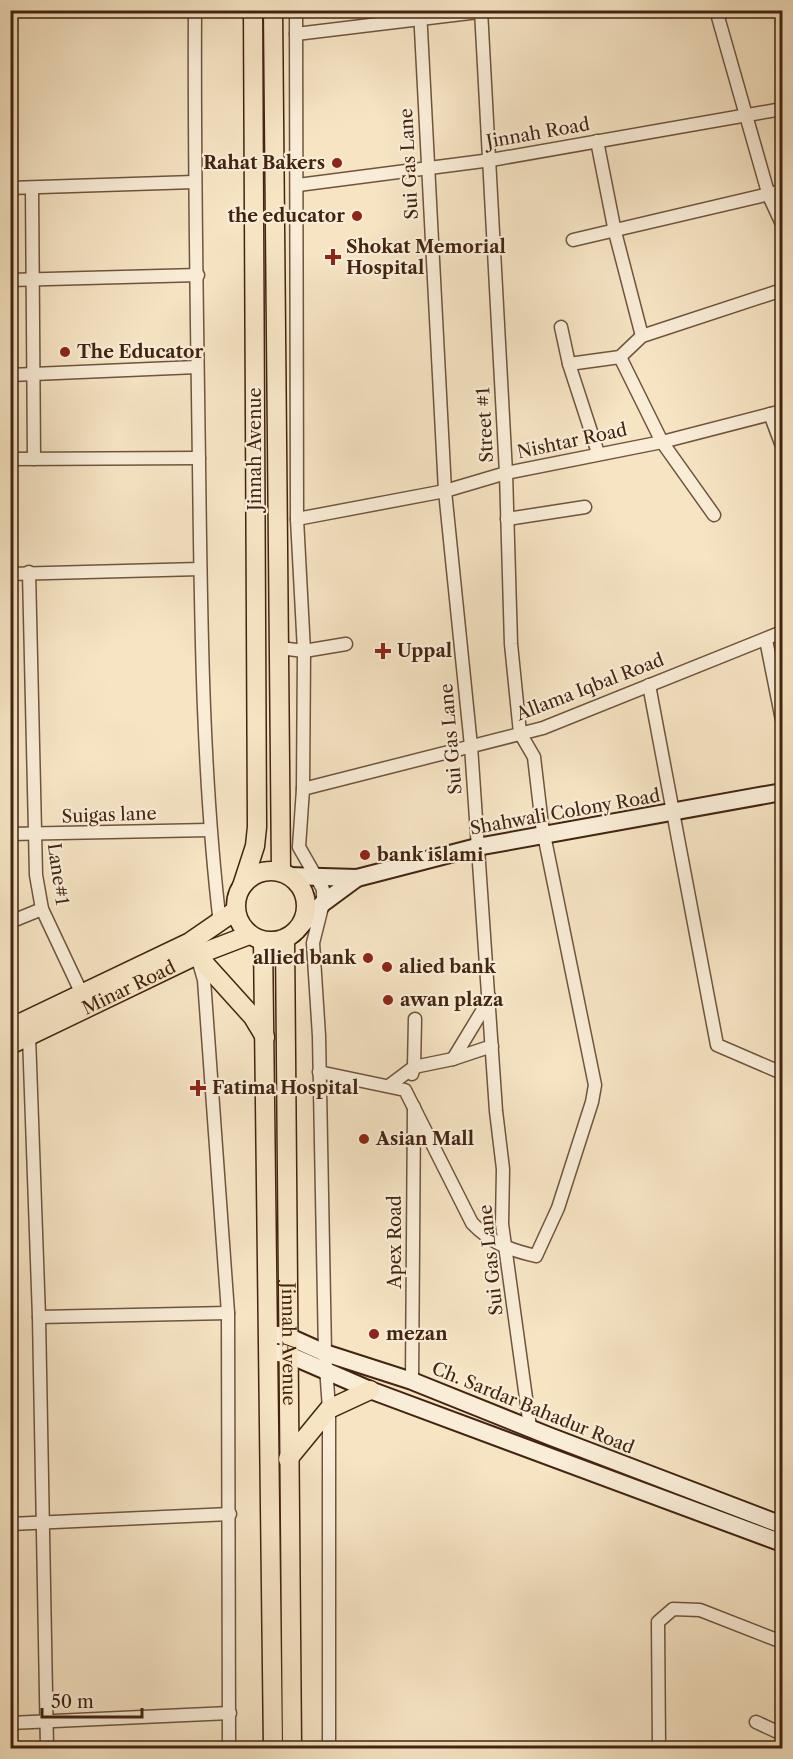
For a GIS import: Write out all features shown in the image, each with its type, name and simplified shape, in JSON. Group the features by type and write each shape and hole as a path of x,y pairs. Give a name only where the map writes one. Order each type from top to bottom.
{"main road":[{"name":"Jinnah Avenue","path":"242,886 255,846 256,826 253,10"},
{"name":"Jinnah Avenue","path":"273,10 276,381 285,874"},
{"name":"Shahwali Colony Road","path":"285,874 317,878 357,878 477,847 783,792"},
{"path":"259,873 285,874 301,888 306,904 303,921 289,936 256,938 238,920 236,898 242,886 259,873"},
{"name":"Shahwali Colony Road","path":"289,936 323,903 357,878"},
{"name":"Minar Road","path":"10,1028 190,942 220,924 236,911"},
{"name":"Jinnah Avenue","path":"289,936 287,1345 292,1749"},
{"name":"Jinnah Avenue","path":"256,938 266,1038 273,1749"},
{"name":"Minar Road","path":"10,1045 197,955 256,938"},
{"path":"197,955 253,1017 266,1038"},
{"name":"Ch. Sardar Bahadur Road","path":"268,1343 325,1353 412,1381 530,1427 545,1444 783,1543"},
{"name":"Ch. Sardar Bahadur Road","path":"287,1345 328,1373 370,1390 545,1444 783,1525"},
{"path":"288,1459 329,1409 370,1390"}],"street":[{"path":"195,10 194,182 198,275 197,367 201,569 209,830 220,924"},
{"path":"296,10 297,519 304,651 303,789 298,847 323,889 323,903 313,943 319,1072 325,1353 329,1409 329,1749"},
{"path":"296,34 420,15 495,10"},
{"path":"716,10 769,196 783,224"},
{"name":"Street #1","path":"481,11 491,160 506,473 511,645 520,733 534,757 544,834 595,1085 592,1102 558,1208 536,1257 506,1249"},
{"name":"Sui Gas Lane","path":"420,15 445,490 471,746 503,1169 502,1224 530,1427"},
{"name":"Jinnah Road","path":"298,185 491,160 783,109"},
{"path":"597,141 615,232 642,336"},
{"path":"10,188 194,182"},
{"path":"32,188 34,459"},
{"path":"573,240 783,191"},
{"path":"10,280 198,275"},
{"path":"569,364 620,357 642,336 783,290"},
{"path":"561,327 569,364 598,453"},
{"path":"620,357 662,442 714,515"},
{"path":"10,375 197,367"},
{"path":"276,381 297,380"},
{"path":"776,412 783,446"},
{"name":"Nishtar Road","path":"297,519 445,490 506,473 598,453 662,442 776,412"},
{"path":"10,459 199,458"},
{"path":"507,519 585,507"},
{"path":"10,574 201,569"},
{"name":"Lane#1","path":"29,572 36,875 42,909 82,994"},
{"name":"Allama Iqbal Road","path":"303,789 543,728 783,632"},
{"path":"766,640 783,720"},
{"path":"280,648 304,651 346,644"},
{"path":"649,684 717,1045 783,1072"},
{"name":"Suigas lane","path":"10,834 209,830"},
{"path":"10,922 42,909"},
{"path":"197,955 204,980 228,1313 229,1749"},
{"path":"453,1059 490,998"},
{"path":"405,1090 414,1067 415,1018"},
{"path":"28,1036 39,1317 47,1749"},
{"path":"390,1085 414,1067 453,1059 492,1046"},
{"path":"319,1072 390,1085 405,1090 414,1103 466,1214 484,1236 506,1249"},
{"name":"Apex Road","path":"412,1381 414,1103"},
{"path":"39,1317 228,1313"},
{"path":"10,1524 230,1514"},
{"path":"659,1749 658,1622 673,1609 700,1610 783,1642"},
{"path":"10,1723 230,1713"},
{"path":"756,1722 783,1734"}],"place":[{"name":"Rahat Bakers","path":"337,163"},
{"name":"the educator","path":"357,216"},
{"name":"Shokat Memorial Hospital","path":"333,257"},
{"name":"The Educator","path":"65,352"},
{"name":"Uppal","path":"383,651"},
{"name":"bank islami","path":"365,855"},
{"name":"allied bank","path":"368,958"},
{"name":"alied bank","path":"387,967"},
{"name":"awan plaza","path":"388,1000"},
{"name":"Fatima Hospital","path":"198,1088"},
{"name":"Asian Mall","path":"364,1139"},
{"name":"mezan","path":"374,1334"}]}
